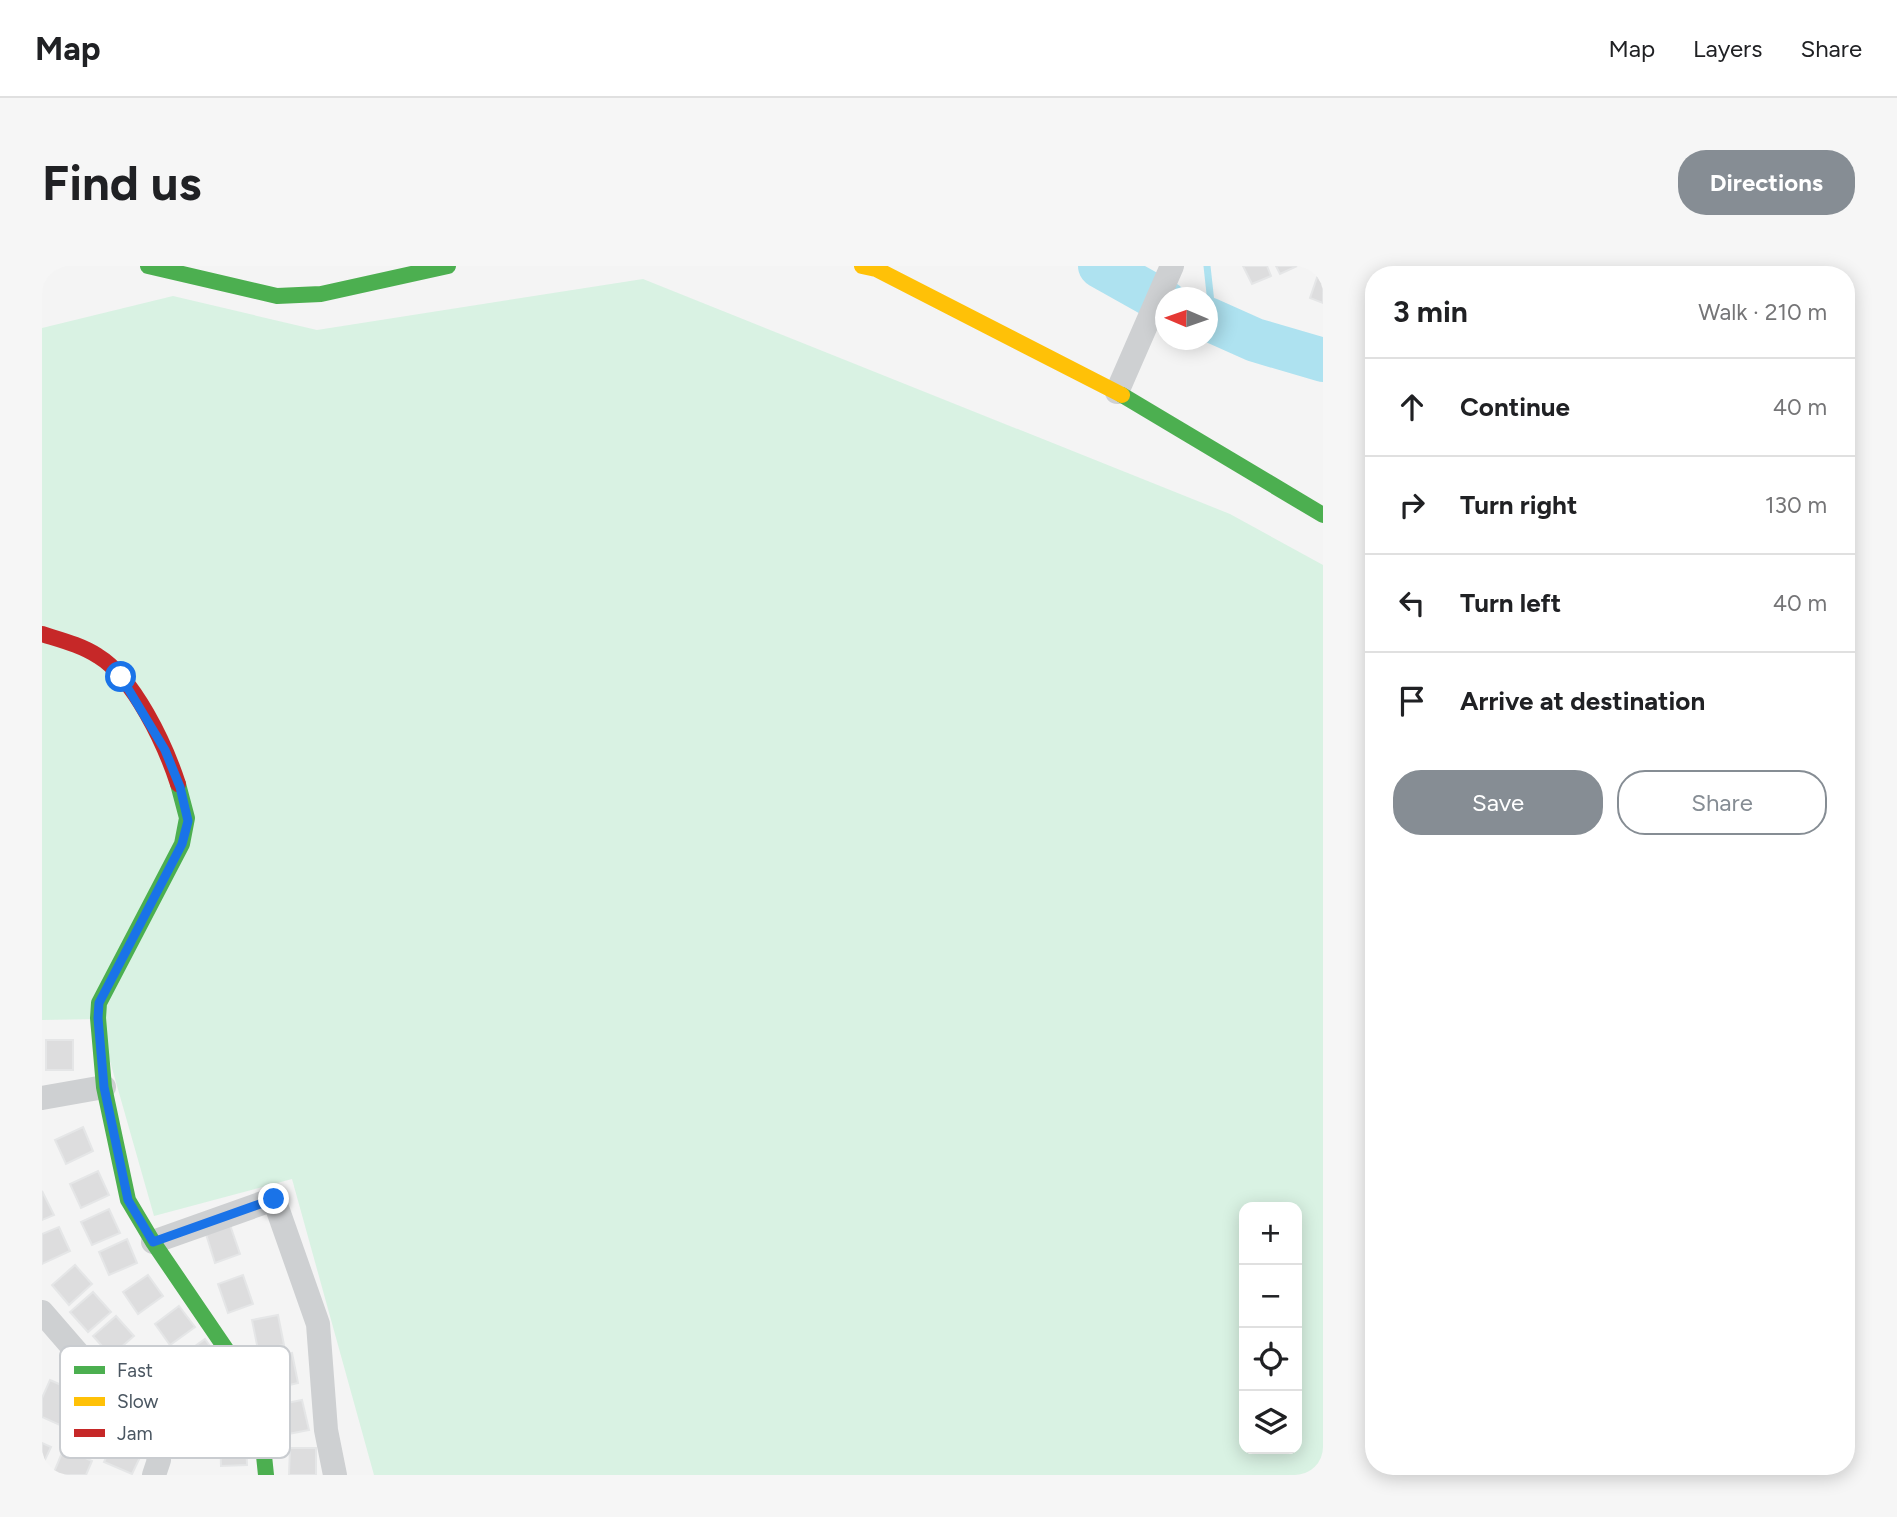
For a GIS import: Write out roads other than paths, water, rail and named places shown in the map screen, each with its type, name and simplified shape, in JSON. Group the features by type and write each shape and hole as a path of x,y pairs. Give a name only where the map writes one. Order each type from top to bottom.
{"street":[{"path":"148,266 277,296 321,294 448,266"},
{"path":"862,266 876,269 1117,392 1323,515"},
{"path":"1117,392 1172,266"},
{"path":"42,635 83,648 101,658 121,677 165,750 180,787 188,821 182,844 99,1003 98,1018 104,1087 128,1200 153,1242 224,1346"},
{"path":"42,1098 104,1087"},
{"path":"153,1242 274,1199 318,1324 326,1430 335,1475"},
{"path":"42,1312 71,1346"},
{"path":"154,1475 158,1458"}],"waterway":[{"path":"1100,266 1155,297"},
{"path":"1207,266 1209,287"},
{"path":"1218,323 1255,340 1323,360"}]}
